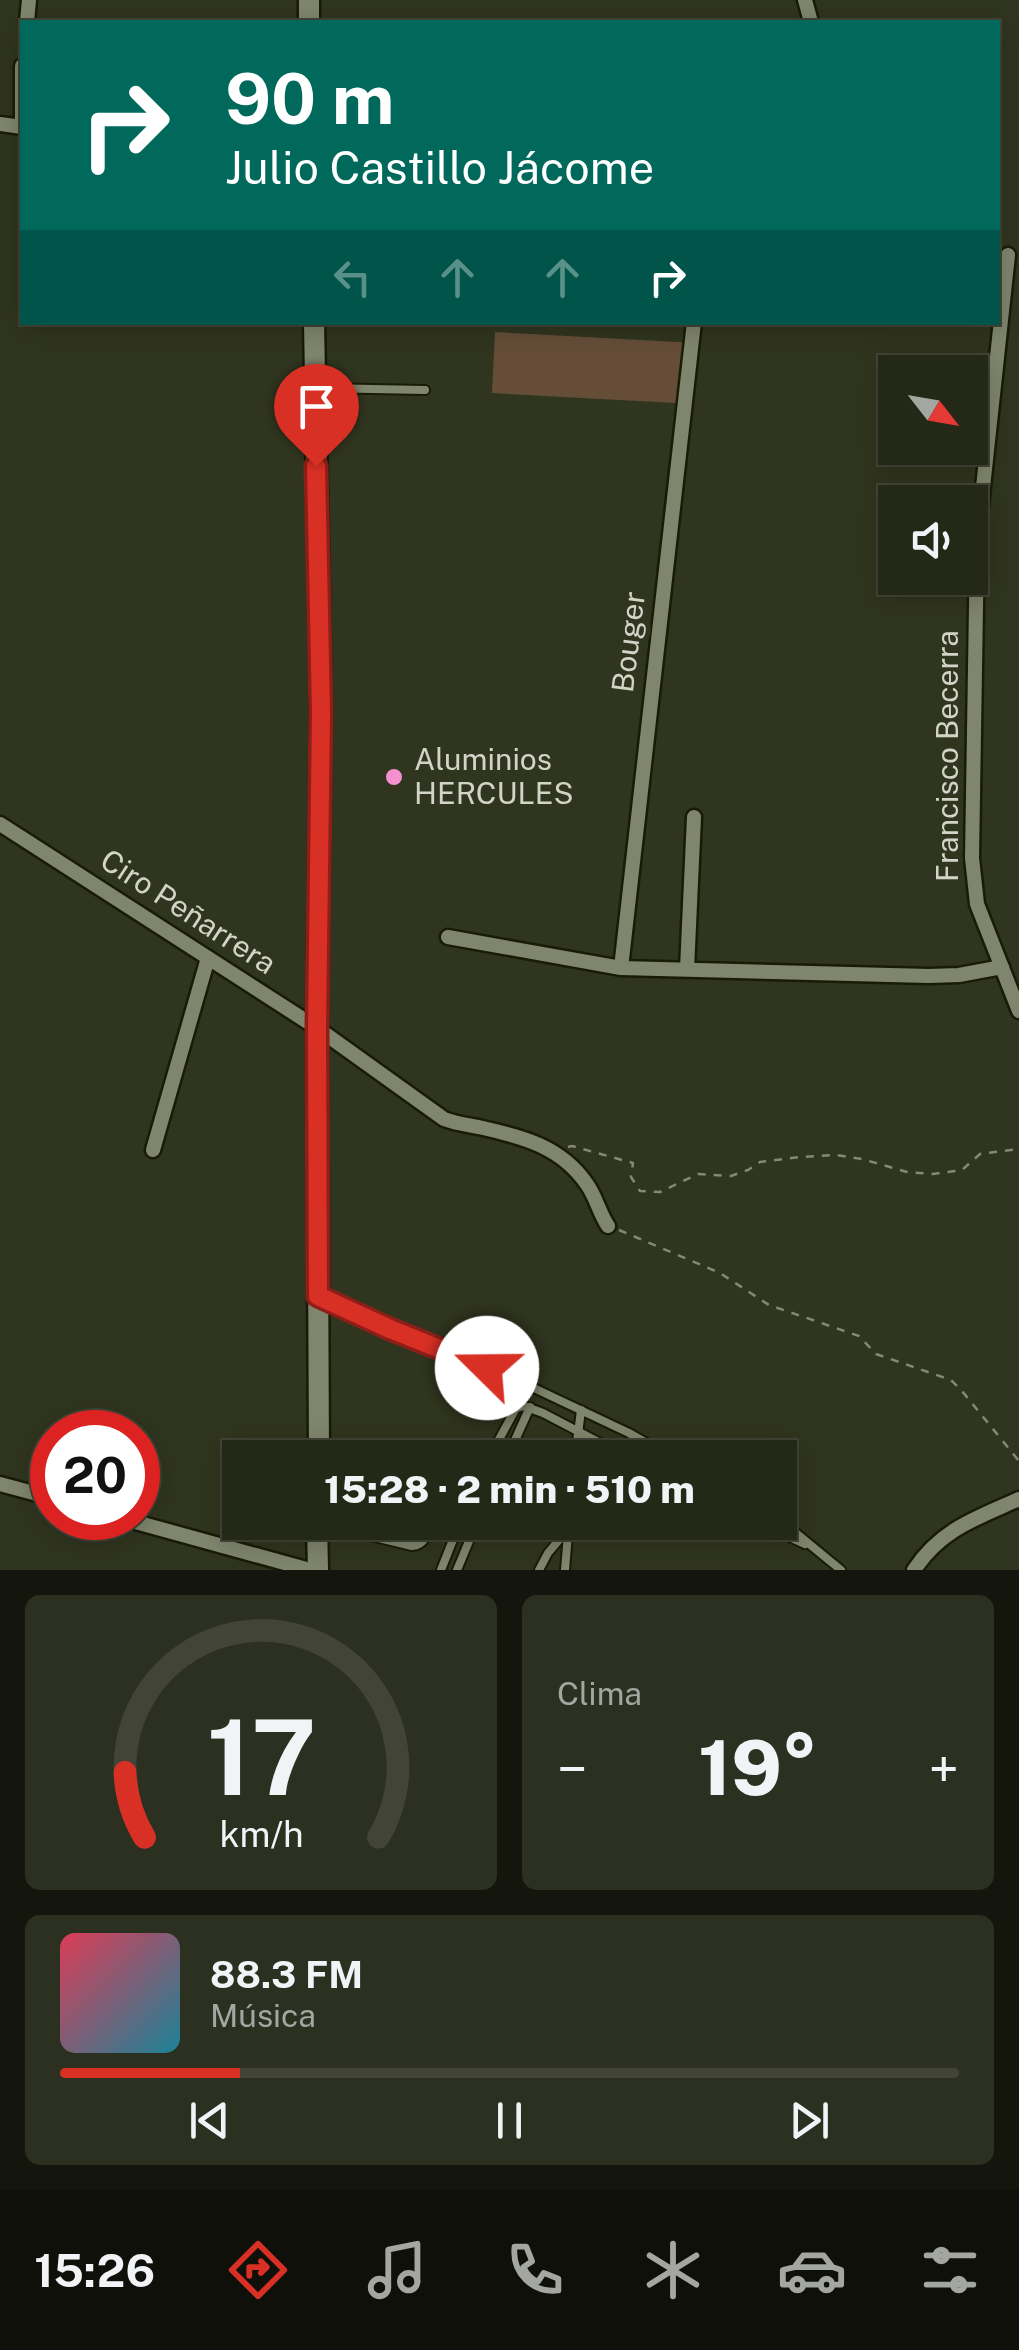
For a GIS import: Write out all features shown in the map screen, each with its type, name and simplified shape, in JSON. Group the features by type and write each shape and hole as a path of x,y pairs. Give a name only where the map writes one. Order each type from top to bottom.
{"main road":[{"path":"314,325 321,712 318,1440"},
{"path":"317,1540 318,1570"}],"street":[{"name":"Francisco Becerra","path":"1008,255 977,544 972,858 977,904 1019,1012"},
{"name":"Bouger","path":"621,968 694,325"},
{"path":"688,970 694,817"},
{"name":"Ciro Peñarrera","path":"0,824 317,1028 444,1118 459,1125 527,1139 556,1152"},
{"path":"448,936 621,968 929,976 1002,968"},
{"path":"153,1150 208,958"},
{"path":"556,1152 584,1180 608,1226"},
{"path":"0,1484 30,1492"},
{"path":"914,1570 927,1551 950,1531 1019,1498"},
{"path":"160,1529 310,1570"}],"lane":[{"path":"315,388 425,390"},
{"path":"318,1296 520,1381 639,1440"},
{"path":"499,1440 519,1406 530,1407 593,1440"},
{"path":"514,1440 530,1407"},
{"path":"576,1440 580,1410"},
{"path":"797,1534 841,1570"},
{"path":"797,1539 810,1545"},
{"path":"387,1540 412,1546 424,1540"},
{"path":"441,1570 453,1540"},
{"path":"457,1570 469,1540"},
{"path":"539,1570 558,1540"},
{"path":"565,1570 568,1540"}],"path":[{"path":"556,1152 572,1146 633,1163 631,1177 640,1191 660,1192 698,1174 731,1176 760,1162 800,1157 836,1155 907,1172 933,1174 962,1170 980,1154 1019,1149"},
{"path":"608,1226 720,1273 770,1305 859,1336 876,1354 951,1380 1019,1461"}],"shaded area":[{"path":"495,332 696,343 693,404 492,393"}],"place":[{"name":"Aluminios HERCULES","path":"394,777"}],"route":[{"path":"316,466 321,712 318,1296 487,1368"}]}
